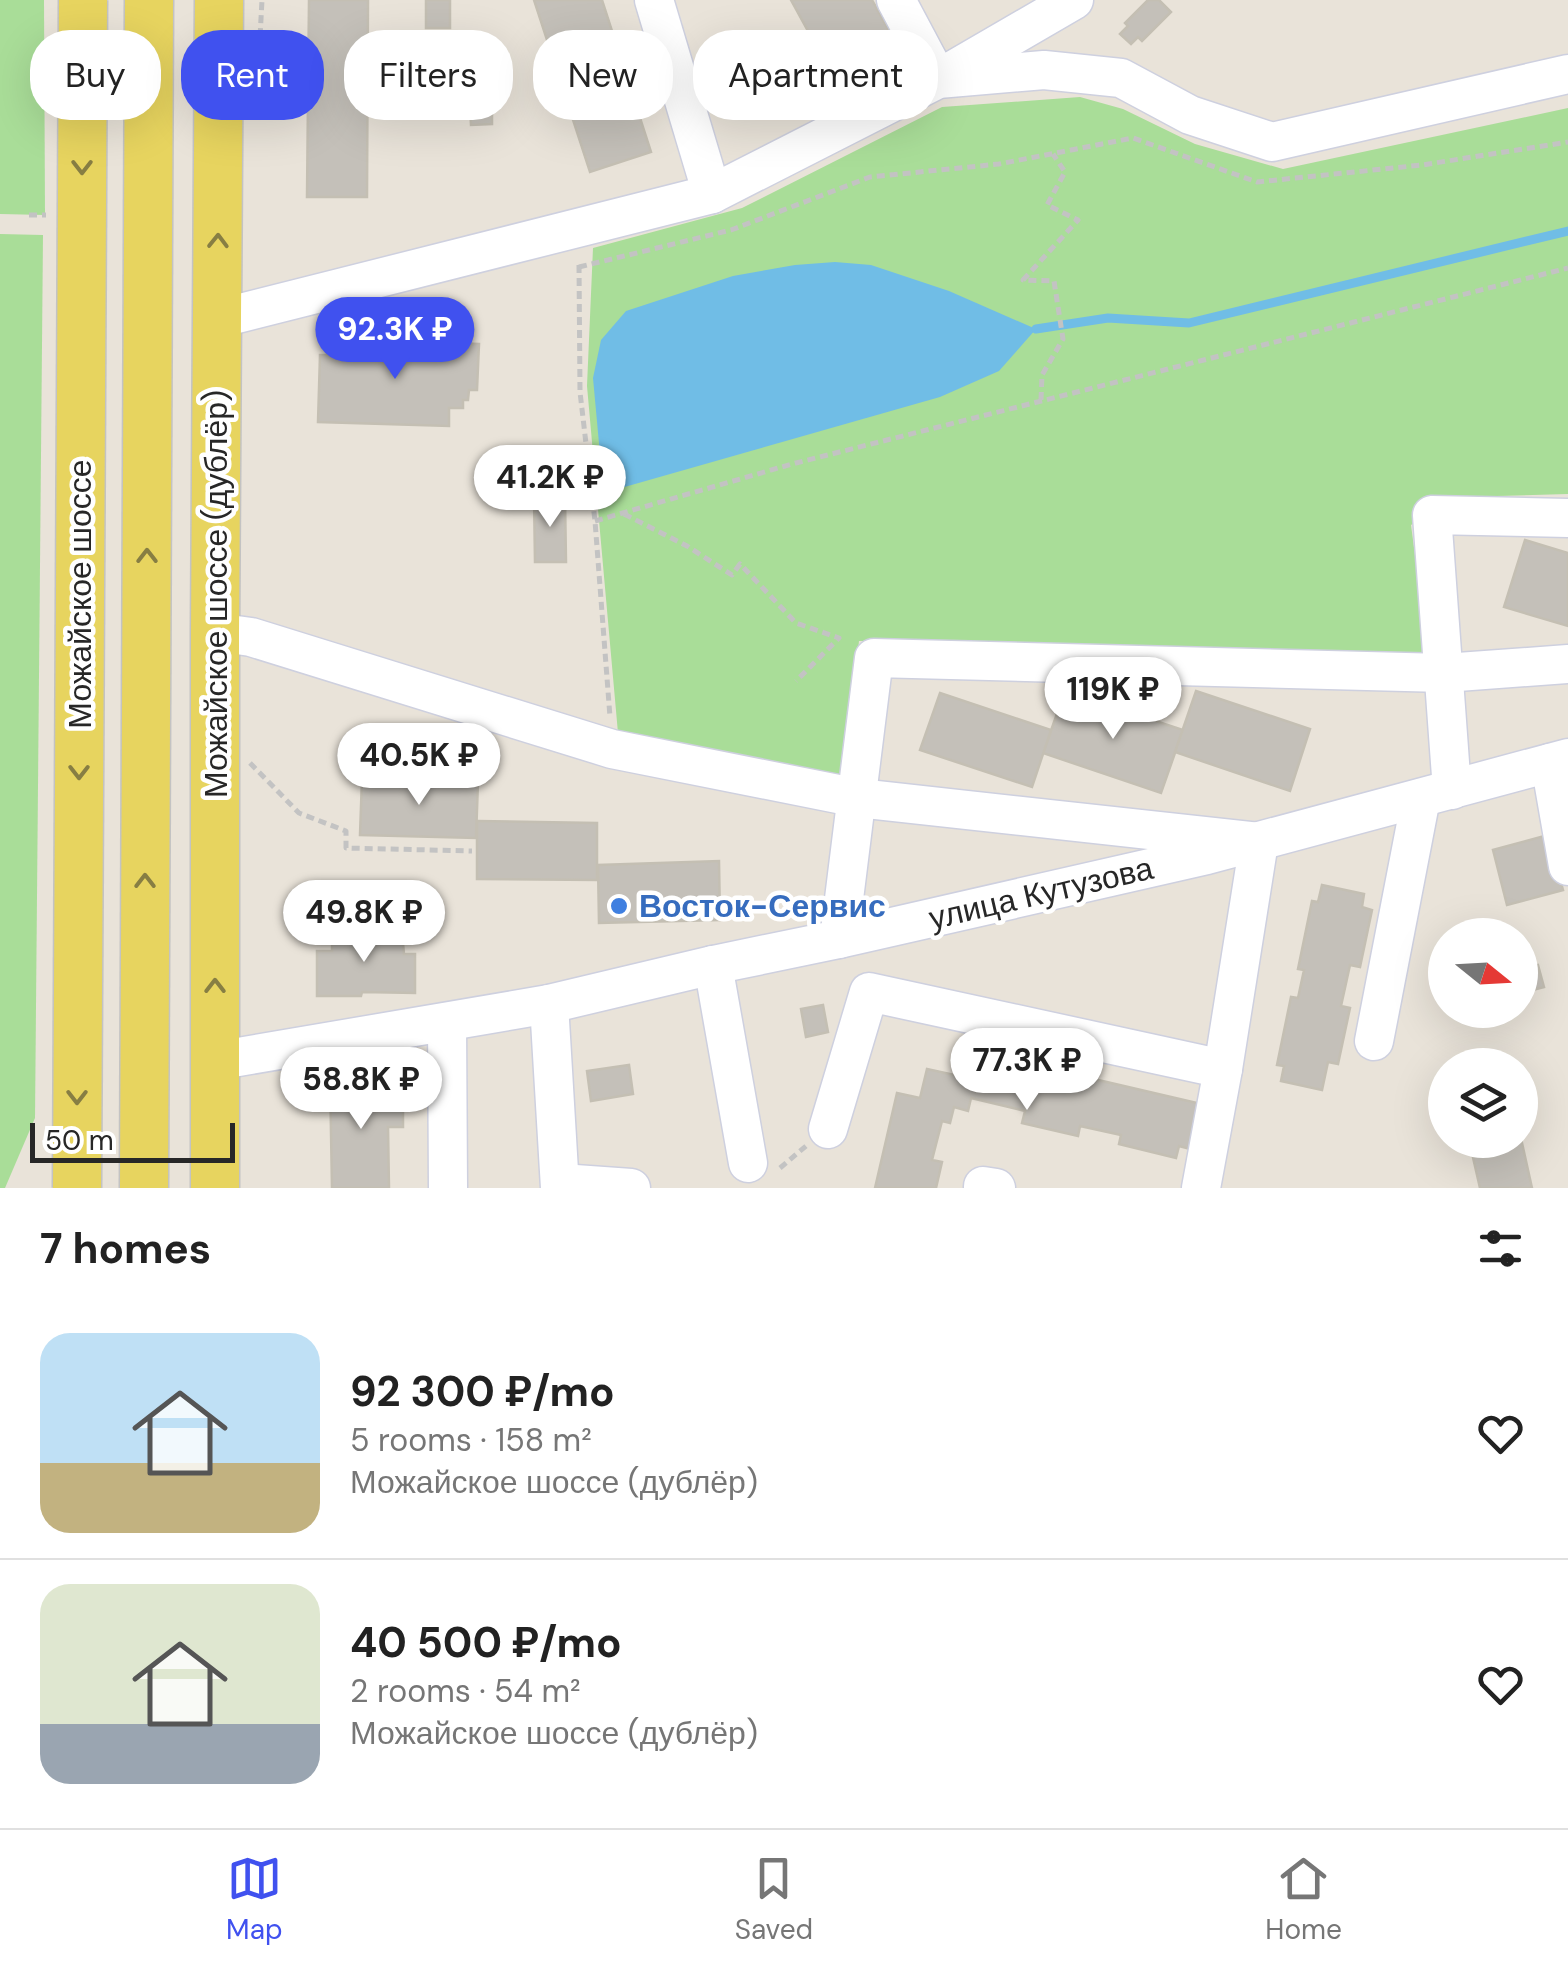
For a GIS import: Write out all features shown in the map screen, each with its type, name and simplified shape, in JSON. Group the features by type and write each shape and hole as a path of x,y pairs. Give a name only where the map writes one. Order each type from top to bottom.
{"main road":[{"name":"Можайское шоссе","path":"77,1188 83,0"},
{"name":"Можайское шоссе","path":"144,1188 149,0"},
{"name":"Можайское шоссе (дублёр)","path":"214,1188 219,0"}],"street":[{"path":"654,0 712,194"},
{"path":"896,0 912,30"},
{"path":"938,79 1074,0"},
{"path":"938,79 1044,70 1121,78 1190,115 1272,142 1568,74"},
{"path":"218,318 712,194 857,120"},
{"path":"1374,1041 1437,794 1444,673 1432,515 1568,518"},
{"path":"214,632 251,637 612,749 858,798 1258,842 1223,1069 1200,1188"},
{"path":"840,939 874,658 1444,673 1568,664"},
{"path":"1559,761 1568,866"},
{"name":"улица Кутузова","path":"215,1062 549,1004 840,939 1258,842 1559,761"},
{"path":"713,965 758,1170"},
{"path":"828,1129 869,992 1223,1069"},
{"path":"549,1004 561,1186 631,1188"},
{"path":"447,1022 448,1188"},
{"path":"983,1188 996,1188"}],"path":[{"path":"579,267 731,230 870,177 998,164 1133,138 1258,182 1422,165 1568,142"},
{"path":"1041,400 1042,375 1063,338 1059,311 1054,281 1023,280 1078,220 1047,205 1066,172 1053,154"},
{"path":"595,521 792,464 1568,268"},
{"path":"580,292 580,392 610,713"},
{"path":"622,513 687,546 732,575 740,564 796,623 839,638 796,681"},
{"path":"248,761 299,812 346,832 346,848 472,851"},
{"path":"758,1170 828,1129"}],"green space":[{"path":"0,0 44,0 44,30 30,30 30,120 45,120 45,215 0,214"},
{"path":"1080,97 1123,109 1195,144 1283,169 1568,108 1568,494 1457,497 1411,525 1428,653 859,641 844,775 618,733 587,386 593,248 742,208 916,120 938,120 938,109"},
{"path":"0,234 43,235 35,1118 5,1188 0,1188"}],"water":[{"path":"835,262 871,265 949,291 1036,329 999,371 940,397 621,488 602,476 593,378 601,340 626,311 733,276"}],"building":[{"path":"309,0 368,0 368,30 344,30 344,120 367,120 367,197 307,197 308,120 324,120 324,30 309,30"},
{"path":"426,0 450,0 450,28 426,28"},
{"path":"534,0 602,0 612,30 544,30"},
{"path":"791,0 872,0 889,30 807,30"},
{"path":"1148,0 1159,0 1171,12 1142,41 1138,37 1131,44 1120,34 1128,26 1125,23"},
{"path":"471,120 492,120 492,124 471,125"},
{"path":"573,120 641,120 651,152 590,172"},
{"path":"327,339 479,344 477,390 469,390 463,408 449,408 449,426 318,422 320,355 327,355"},
{"path":"534,497 565,497 566,562 535,562"},
{"path":"1525,540 1568,553 1568,626 1504,607"},
{"path":"1065,691 1183,730 1161,793 1043,753"},
{"path":"1196,691 1310,729 1290,791 1175,752"},
{"path":"940,693 1051,730 1032,787 920,750"},
{"path":"362,778 478,782 476,838 360,835"},
{"path":"477,821 597,823 597,880 477,879"},
{"path":"1548,835 1563,890 1507,905 1493,850"},
{"path":"719,861 720,920 599,923 598,865"},
{"path":"1322,885 1364,894 1362,907 1372,910 1360,967 1350,965 1341,1006 1350,1008 1338,1064 1328,1062 1322,1090 1281,1081 1284,1066 1277,1065 1291,997 1298,998 1304,970 1298,969 1312,901 1318,902"},
{"path":"332,929 390,930 390,943 403,943 404,954 415,954 415,993 317,996 317,951 332,951"},
{"path":"1538,965 1544,987 1538,989"},
{"path":"823,1005 828,1032 806,1037 801,1009"},
{"path":"965,1049 1201,1104 1190,1149 1179,1146 1176,1158 1119,1144 1121,1135 1080,1126 1078,1136 1022,1123 1025,1111 971,1098 968,1111 954,1107 950,1123 942,1121 932,1160 942,1162 936,1188 875,1188 897,1093 920,1098 927,1069 959,1076"},
{"path":"629,1065 633,1094 591,1101 587,1071"},
{"path":"386,1076 387,1108 403,1108 403,1127 388,1127 389,1188 332,1188 330,1077"},
{"path":"1473,1158 1525,1158 1532,1188 1480,1188"}],"waterway":[{"path":"1036,329 1108,318 1189,323 1568,231"}],"place":[{"name":"Восток-Сервис","path":"619,906"}]}
